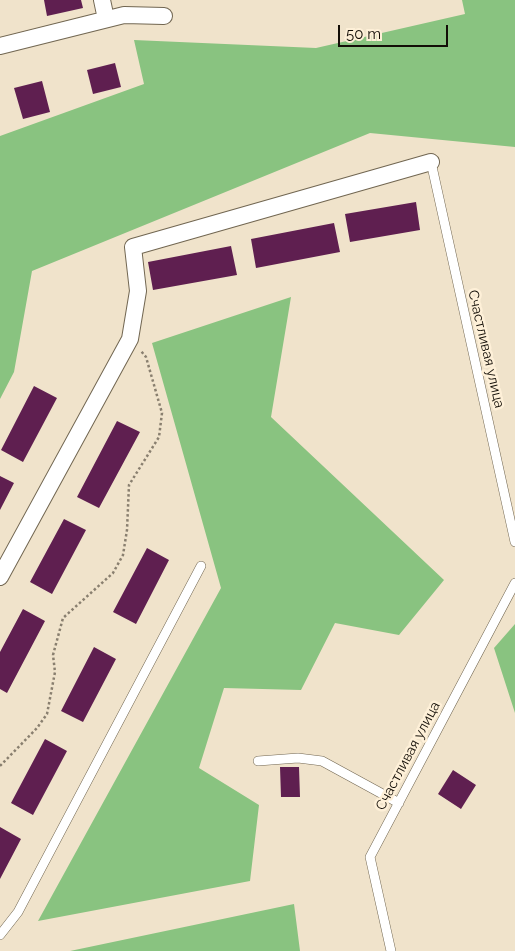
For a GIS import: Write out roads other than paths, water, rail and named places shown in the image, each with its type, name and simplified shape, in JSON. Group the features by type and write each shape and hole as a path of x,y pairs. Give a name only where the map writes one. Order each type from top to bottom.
{"street":[{"path":"102,0 106,19"},
{"path":"0,46 124,15 164,16"},
{"path":"0,576 130,339 138,291 133,247 431,162"}],"lane":[{"name":"Счастливая улица","path":"431,162 515,542"},
{"path":"0,935 18,912 201,566"},
{"name":"Счастливая улица","path":"391,951 370,857 515,583"},
{"path":"258,761 298,758 322,761 399,803"}]}
